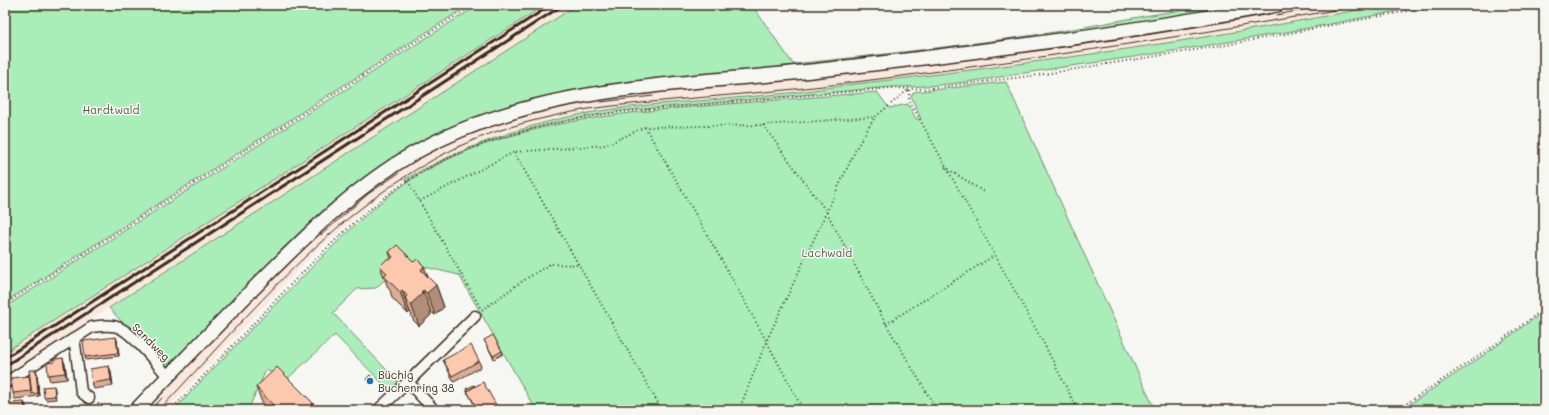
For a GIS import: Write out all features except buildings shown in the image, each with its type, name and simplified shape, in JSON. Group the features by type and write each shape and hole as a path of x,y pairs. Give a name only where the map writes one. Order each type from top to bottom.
{"street":[{"path":"136,410 302,240 356,192 390,168 433,143 455,132 499,116 554,101 613,90 819,71 923,58 1063,39 1278,5"},
{"path":"378,410 478,313"},
{"name":"Sandweg","path":"5,383 92,327 106,325 119,328 129,335 168,376"},
{"path":"73,340 75,344 81,392 89,398"},
{"path":"408,382 434,410"}],"path":[{"path":"5,304 473,5"},
{"path":"171,410 318,257 376,204 408,181 462,152 523,132 589,116 621,112 891,88 908,90 1038,75 1226,45 1439,5"},
{"path":"739,410 767,340 857,147 875,117 908,90"},
{"path":"908,90 909,100 944,166 996,255 1078,410"},
{"path":"420,201 514,152 606,145 645,128 764,125 875,117"},
{"path":"764,125 826,211 886,324 937,410"},
{"path":"645,128 767,340 803,410"},
{"path":"514,152 662,410"},
{"path":"944,166 984,192"},
{"path":"408,181 420,201 478,313 524,280 550,264 580,265"},
{"path":"886,324 996,255"},
{"path":"1397,410 1492,347 1544,309"}],"shaded area":[{"path":"545,5 577,5 5,375 5,352"},
{"path":"1309,5 1382,5 1222,35 1058,60 769,95 621,108 589,113 521,129 483,141 420,171 374,201 314,253 165,410 143,410 336,215 393,173 415,159 458,137 516,115 586,100 1220,20"}],"green space":[{"name":"Hardtwald","path":"5,5 469,5 5,302"},
{"path":"478,5 545,5 5,352 5,307"},
{"path":"577,5 752,5 793,64 924,50 1022,37 1177,11 1250,5 923,55 616,85 431,138 258,279 165,368 109,308"},
{"path":"1382,5 1427,5 1246,39 956,83 912,87 891,87 621,111 537,127 510,135 456,155 406,181 405,179 427,167 494,138 540,124 588,113 655,104 788,93 1115,51 1249,30"},
{"name":"Lachwald","path":"1006,82 1155,410 536,410 459,275 403,262 376,288 357,289 333,313 398,382 389,390 335,335 286,380 266,370 248,410 174,410 297,282 378,204 420,174 454,157 489,143 525,132 563,123 639,112 877,92 889,108 908,104 916,119 921,119 911,96 914,92"},
{"path":"1544,311 1544,410 1401,410 1484,355"}],"tram line":[{"path":"1276,15 1329,5"},
{"path":"159,410 262,299 335,229 374,198 416,170 460,146 491,133 555,115 588,109 647,102 823,86 959,69 1161,39 1364,5"},
{"path":"601,102 653,96"},
{"path":"321,235 368,194 399,173"},
{"path":"151,410 162,398"}],"railway":[{"path":"5,358 551,5"},
{"path":"5,366 563,5"}],"place":[{"name":"Büchig Buchenring 38","path":"370,381"}]}
